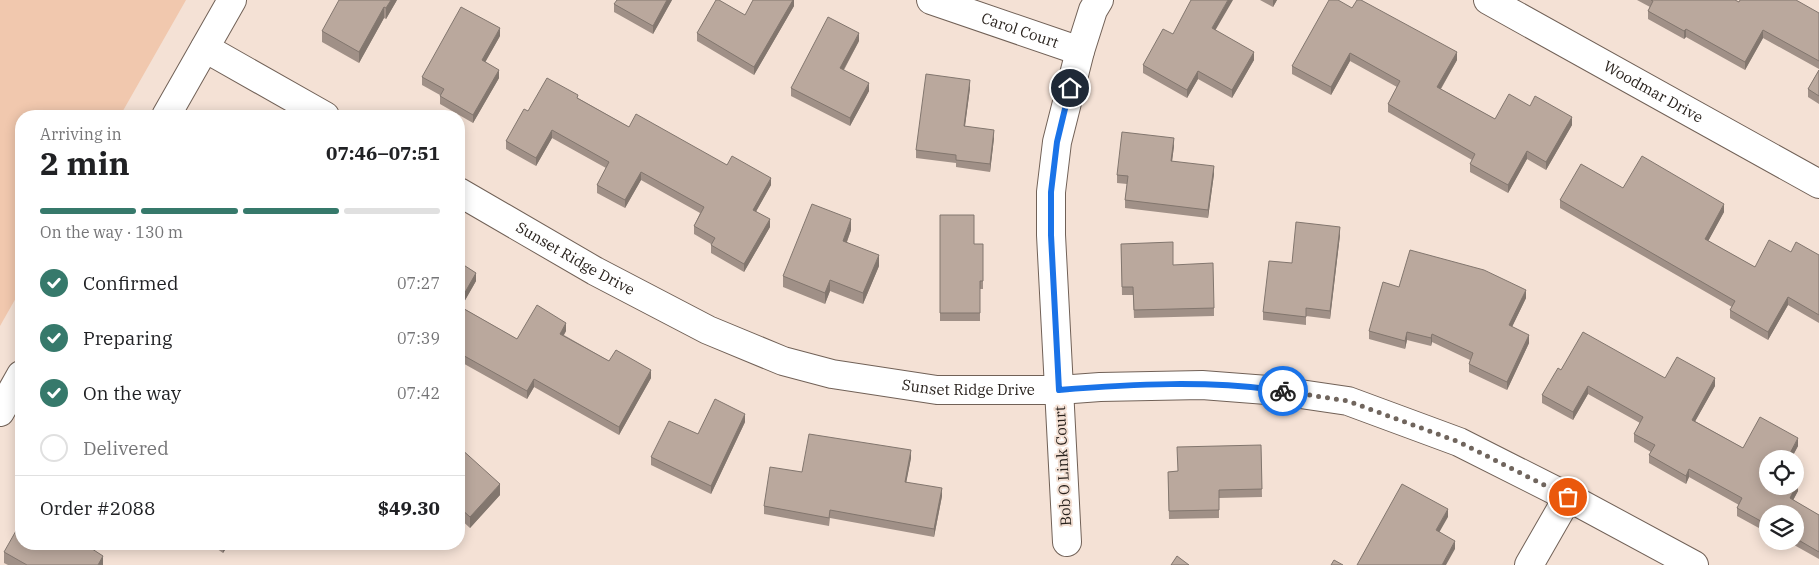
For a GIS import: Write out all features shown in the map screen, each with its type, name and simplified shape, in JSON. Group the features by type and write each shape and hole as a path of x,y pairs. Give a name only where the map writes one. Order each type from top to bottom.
{"street":[{"path":"169,110 232,0"},
{"name":"Carol Court","path":"931,0 1080,51"},
{"name":"Bob O Link Court","path":"1067,542 1051,235 1051,192 1057,142 1080,51 1093,10 1099,0"},
{"name":"Woodmar Drive","path":"1488,0 1819,184"},
{"path":"205,48 314,110"},
{"name":"Sunset Ridge Drive","path":"465,195 596,270 708,330 783,360 832,374 937,390 1059,390 1100,387 1202,385 1280,391 1348,401 1459,442 1568,497 1694,565"},
{"path":"0,412 15,386"},
{"path":"1529,565 1568,497"}],"shaded area":[{"path":"0,0 186,0 123,110 15,110 15,300 0,326"}],"building":[{"path":"339,0 391,0 386,8 384,7 359,52 322,31"},
{"path":"617,0 667,0 653,26 614,4"},
{"path":"716,0 745,15 753,0 793,0 754,67 697,33"},
{"path":"1191,0 1228,0 1212,28 1254,52 1232,90 1198,71 1187,90 1143,65 1163,29 1173,34"},
{"path":"1329,0 1338,0 1352,8 1357,0 1361,0 1457,52 1437,87 1495,119 1509,94 1530,106 1535,96 1572,117 1546,162 1527,151 1508,185 1470,164 1475,154 1388,104 1400,81 1350,53 1331,87 1292,66"},
{"path":"1651,0 1735,0 1739,2 1740,0 1796,0 1819,13 1819,61 1763,30 1745,62 1686,29 1684,31 1648,11 1653,1"},
{"path":"461,7 500,28 482,60 499,70 473,115 440,96 444,89 422,77"},
{"path":"828,17 859,33 840,68 869,83 850,118 791,88"},
{"path":"1819,70 1819,96 1808,89"},
{"path":"926,74 970,80 964,126 994,130 990,164 956,160 956,155 916,150"},
{"path":"547,78 578,95 577,98 629,127 636,114 727,165 732,156 771,178 753,210 770,219 744,264 711,245 715,238 694,226 704,207 641,172 625,200 597,185 609,162 552,130 536,158 506,141 524,109 528,111"},
{"path":"1122,132 1174,138 1171,161 1214,166 1208,210 1125,200 1128,176 1117,175"},
{"path":"1642,156 1724,204 1705,239 1755,267 1769,240 1791,252 1796,242 1819,255 1819,315 1788,297 1768,332 1730,310 1735,301 1560,200 1581,164 1623,188"},
{"path":"812,204 851,219 843,241 879,255 863,293 830,280 825,293 783,276"},
{"path":"940,215 974,215 974,244 983,244 983,281 980,281 980,313 940,313"},
{"path":"1296,222 1340,227 1330,311 1306,308 1306,317 1263,312 1269,261 1292,263"},
{"path":"1173,242 1173,265 1213,263 1214,308 1134,310 1133,287 1122,287 1121,244"},
{"path":"1410,250 1484,270 1526,290 1509,325 1529,335 1507,382 1469,364 1473,353 1432,334 1431,338 1407,332 1405,341 1369,331 1383,282 1399,287"},
{"path":"465,266 476,273 465,292"},
{"path":"537,305 566,323 560,334 609,361 616,350 651,370 619,427 534,379 527,391 465,356 465,309 517,339"},
{"path":"1583,332 1665,378 1677,357 1715,378 1692,420 1743,448 1760,417 1798,438 1792,450 1759,450 1759,495 1792,495 1790,498 1802,505 1759,505 1759,520 1737,508 1742,498 1689,469 1686,476 1649,455 1655,445 1634,434 1643,417 1588,386 1573,412 1542,395 1558,368 1561,370"},
{"path":"715,399 745,414 711,486 651,457 669,421 698,434"},
{"path":"809,434 911,450 905,482 942,488 934,529 830,510 829,518 764,506 770,467 802,472"},
{"path":"1261,445 1262,489 1219,490 1219,510 1169,511 1168,472 1178,471 1177,447"},
{"path":"465,452 500,484 470,517 465,512"},
{"path":"1402,484 1448,509 1436,530 1455,541 1442,565 1357,565"},
{"path":"1804,506 1819,515 1819,552 1804,543"},
{"path":"15,533 15,550 94,550 103,556 98,565 27,565 4,552"},
{"path":"1177,556 1189,565 1171,565"},
{"path":"1334,560 1343,565 1331,565"}],"way so far":[{"path":"1283,391 1348,401 1459,442 1568,497"}],"route":[{"path":"1070,88 1057,142 1051,192 1051,235 1059,390 1100,387 1202,385 1283,391"}]}
